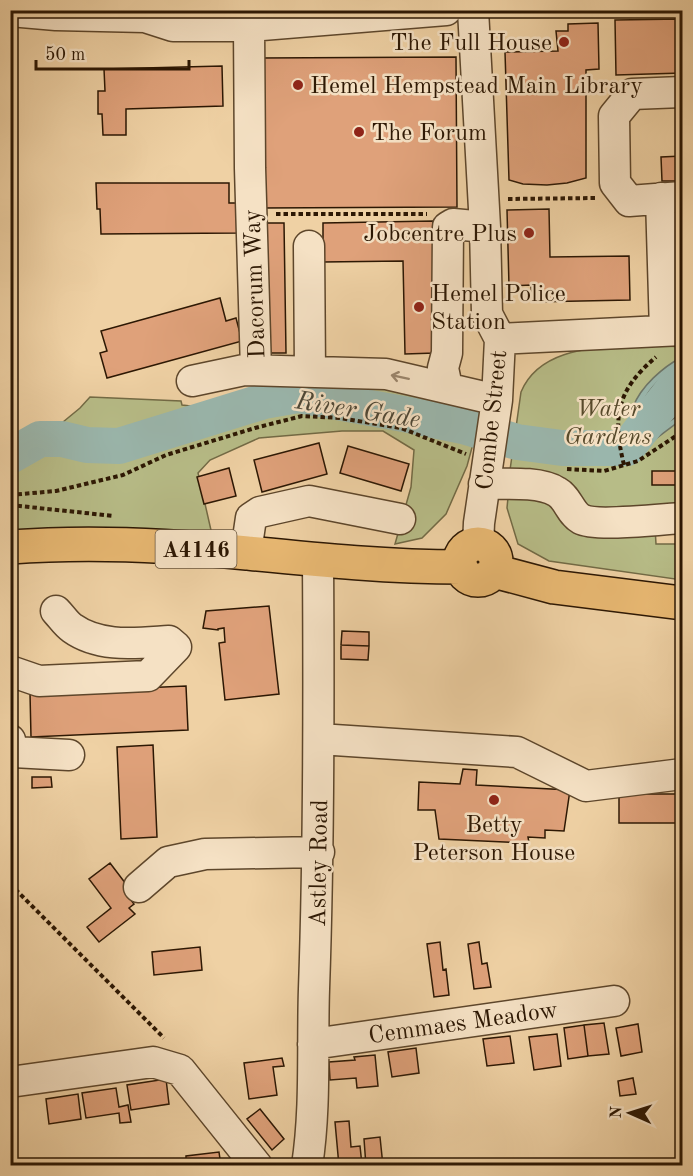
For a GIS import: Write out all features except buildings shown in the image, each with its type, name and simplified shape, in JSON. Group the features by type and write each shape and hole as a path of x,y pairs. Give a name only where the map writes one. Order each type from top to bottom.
{"main road":[{"name":"A4146","path":"10,547 67,543 246,552 318,561 423,567 478,561 554,587 682,603"}],"street":[{"path":"10,12 56,15 152,13 173,26 249,26 446,10"},
{"name":"Combe Street","path":"473,10 487,314 500,339 496,407 486,473 478,561"},
{"name":"Dacorum Way","path":"249,26 242,168 251,215 247,276 255,370 386,374 447,387 496,407"},
{"path":"500,339 670,338 672,198 629,201 615,183 614,116 632,94 682,92"},
{"path":"447,387 443,368 447,353 447,227 484,213"},
{"path":"309,246 310,371"},
{"path":"192,381 244,370 255,370"},
{"path":"486,473 539,485 558,492 582,520 601,522 682,518"},
{"path":"246,552 251,518 260,512 299,503 309,501 400,519"},
{"name":"Astley Road","path":"307,1166 313,1128 313,1044 319,852 318,561"},
{"path":"10,671 39,681 148,676 176,647 169,641 132,643 100,641 71,628 56,610"},
{"path":"319,739 516,752 586,786 682,774"},
{"path":"10,740 13,752 69,755"},
{"path":"139,887 168,862 205,854 319,852"},
{"name":"Cemmaes Meadow","path":"313,1044 614,1001"},
{"path":"10,1082 153,1062 180,1070 257,1166"}],"path":[{"path":"484,213 603,198 629,201"},
{"path":"251,215 429,214"},
{"path":"624,465 619,440 622,396 635,376 670,338"},
{"path":"10,495 56,491 123,475 175,452 302,416 340,417 401,428 486,473"},
{"path":"559,468 604,471 638,461 682,432"},
{"path":"10,506 114,516"},
{"path":"10,884 174,1048 180,1070"}],"green space":[{"name":"Water Gardens","path":"638,344 682,347 682,512 591,512 510,470 521,392 530,377 542,366 571,353"},
{"path":"349,381 483,407 467,466 446,514 422,538 395,544 411,487 414,450 383,431 342,431 259,438 210,460 198,473 213,539 11,531 11,449 35,445 90,397 181,401 182,405 200,407 263,394 270,382"},
{"path":"509,487 655,527 656,544 682,544 682,580 549,561 518,544 507,508"}],"water":[{"name":"Water Gardens","path":"682,357 682,419 634,455 627,451 633,407 641,392 653,378"}],"waterway":[{"name":"River Gade","path":"10,456 40,439 62,439 87,445 119,446 264,401 298,395 463,426 517,442 562,448 627,448 679,382 682,382"}],"place":[{"name":"The Full House","path":"564,42"},
{"name":"Hemel Hempstead Main Library","path":"298,85"},
{"name":"The Forum","path":"359,132"},
{"name":"Jobcentre Plus","path":"529,233"},
{"name":"Hemel Police Station","path":"419,307"},
{"name":"Betty Peterson House","path":"494,800"}]}
